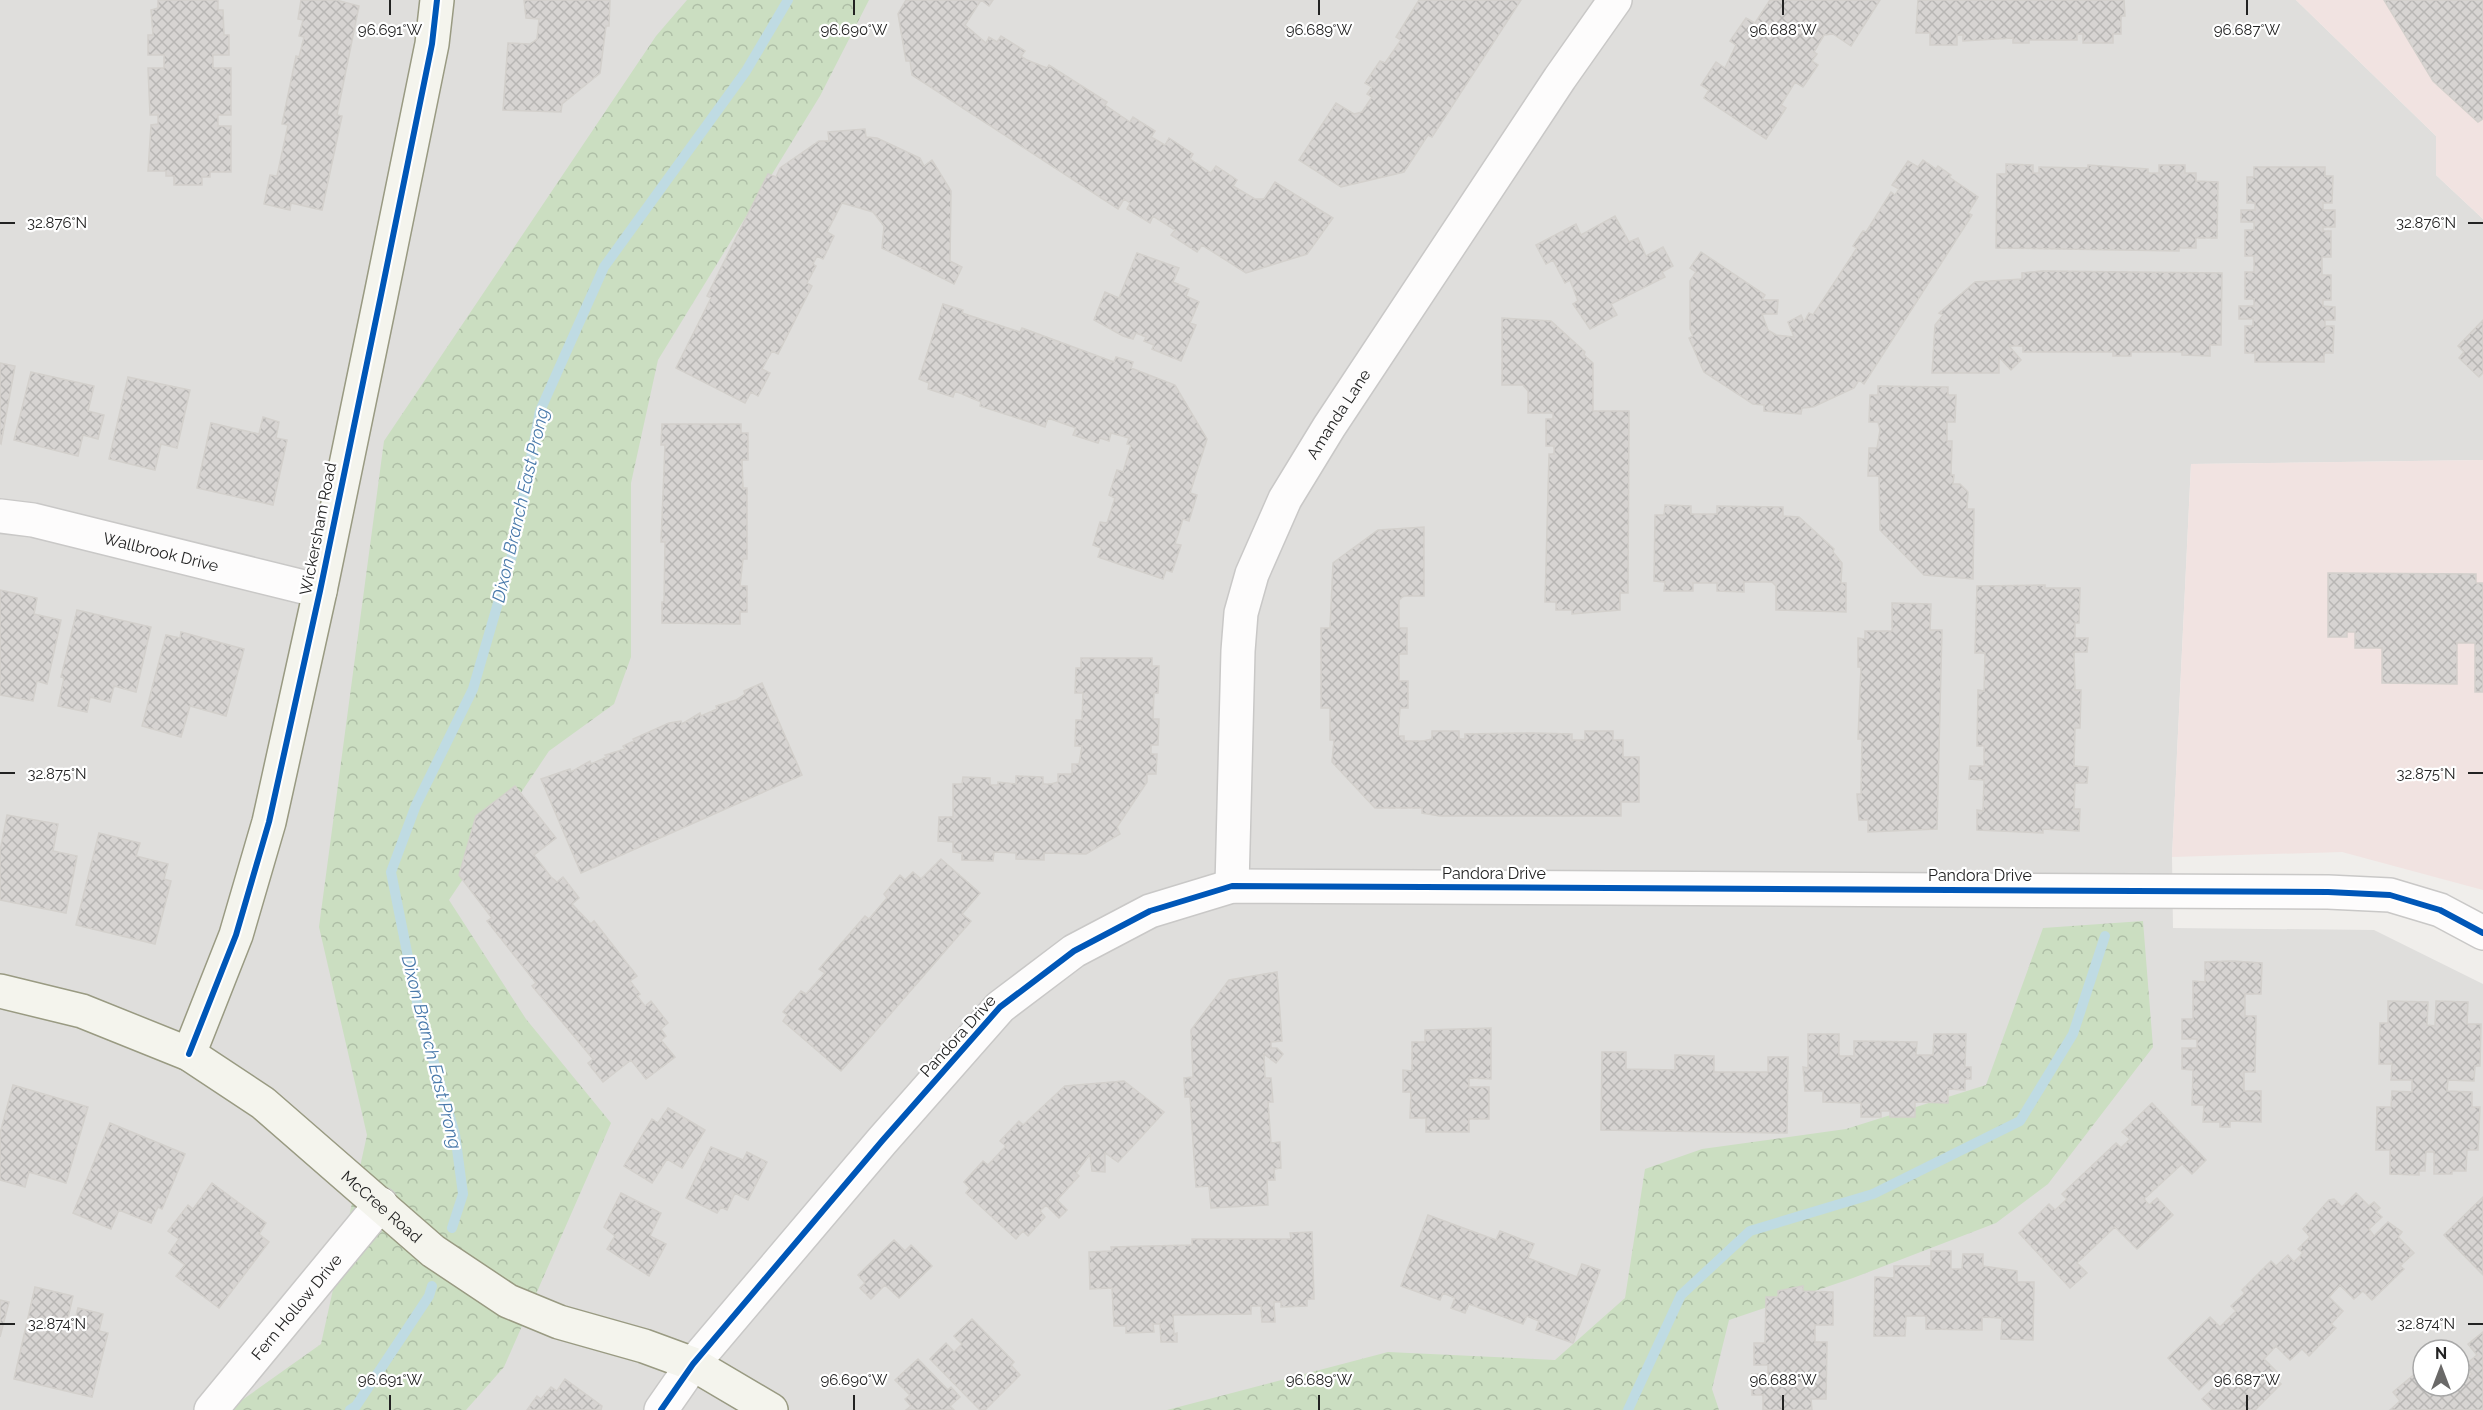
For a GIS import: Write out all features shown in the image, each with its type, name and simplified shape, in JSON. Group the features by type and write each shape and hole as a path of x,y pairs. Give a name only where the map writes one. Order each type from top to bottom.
{"street":[{"name":"Wickersham Road","path":"189,1054 236,935 269,822 320,591 430,55 437,0"},
{"name":"Amanda Lane","path":"1232,886 1238,651 1241,613 1252,574 1285,499 1329,427 1560,78 1615,0"},
{"name":"Wallbrook Drive","path":"0,516 33,520 320,591"},
{"name":"Pandora Drive","path":"661,1410 693,1364 882,1141 1000,1007 1074,951 1150,911 1232,886 2328,892 2390,895 2440,910 2483,933"},
{"name":"McCree Road","path":"0,991 82,1011 189,1054 263,1103 433,1251 508,1301 559,1322 644,1346 693,1364 771,1410"},
{"name":"Fern Hollow Drive","path":"211,1410 381,1204"}],"shaded area":[{"path":"0,0 2296,0 2436,136 2436,175 2483,219 2483,460 2191,464 2172,857 2173,928 2374,930 2483,984 2483,1410 0,1410"},
{"path":"2296,0 2483,0 2483,219 2436,175 2436,136"},
{"path":"2483,460 2483,890 2342,852 2172,857 2191,464"}],"green space":[{"path":"687,0 869,0 820,96 658,360 631,483 631,657 614,704 549,751 449,900 526,1019 611,1123 504,1367 466,1410 228,1410 321,1344 367,1135 319,927 384,441 656,36"},
{"path":"2143,921 2153,1047 2048,1184 1996,1223 1853,1278 1729,1320 1712,1389 1719,1410 1167,1410 1388,1352 1555,1360 1625,1298 1645,1169 1702,1149 1846,1129 1986,1085 2043,928"}],"building":[{"path":"158,0 218,0 218,10 223,10 224,35 229,35 229,55 213,55 213,68 231,68 231,115 218,115 218,126 231,126 231,172 210,172 210,177 202,177 202,185 174,185 174,176 166,176 166,171 148,171 151,125 158,124 158,115 150,115 148,68 164,68 164,55 148,55 148,35 153,35 151,10 158,8"},
{"path":"301,0 336,0 359,6 337,115 342,116 322,210 291,203 290,210 264,204 270,175 277,176 288,125 282,124 296,56 299,57 304,37 299,36 303,20 298,19"},
{"path":"524,0 610,0 609,26 606,26 600,73 562,104 561,112 503,110 508,43 530,44 537,39 539,19 526,18"},
{"path":"906,0 981,0 965,25 986,43 989,37 997,42 1001,36 1025,51 1021,56 1027,60 1047,68 1049,65 1107,102 1105,105 1130,122 1133,117 1155,131 1151,137 1165,145 1169,138 1193,154 1190,159 1211,173 1216,166 1237,180 1233,186 1255,199 1264,199 1275,182 1333,218 1307,254 1246,273 1202,245 1197,252 1171,235 1175,230 1153,216 1150,223 1127,209 1130,203 1124,199 1118,209 912,75 910,61 906,61 898,14"},
{"path":"981,0 993,0 989,6"},
{"path":"1419,0 1521,0 1432,137 1428,135 1404,172 1341,187 1299,160 1336,103 1354,114 1362,112 1372,97 1367,94 1372,87 1365,83 1380,61 1385,63 1401,40 1396,37"},
{"path":"1770,0 1880,0 1851,46 1833,34 1824,35 1814,52 1817,54 1812,61 1818,65 1803,87 1795,82 1781,105 1786,108 1766,139 1704,98 1709,90 1701,85 1716,62 1725,68 1736,45 1730,41 1746,18 1755,23"},
{"path":"1918,0 2124,0 2125,16 2121,16 2121,34 2113,34 2113,43 2083,43 2083,34 2077,34 2077,40 2029,40 2029,43 2013,43 2013,38 1963,41 1963,35 1957,35 1957,45 1930,45 1930,33 1916,33"},
{"path":"2384,0 2483,0 2483,119 2478,122 2433,81"},
{"path":"865,129 866,137 877,138 920,158 924,166 932,160 951,191 950,261 962,267 954,284 882,248 884,226 873,212 842,203 827,232 834,236 823,259 817,256 813,264 816,266 807,283 812,286 778,354 772,351 762,369 770,373 758,396 751,392 745,403 676,368 711,298 707,296 768,174 776,177 780,168 819,141 829,141 828,132"},
{"path":"1923,160 1936,169 1938,166 1951,175 1949,177 1978,197 1968,213 1972,215 1864,384 1859,380 1854,388 1813,407 1802,408 1801,414 1764,411 1764,405 1753,404 1704,372 1689,338 1693,336 1690,329 1690,281 1696,272 1690,268 1701,252 1765,295 1762,300 1778,300 1777,314 1762,314 1768,330 1776,335 1794,337 1788,322 1801,315 1804,322 1809,313 1813,315 1857,248 1853,246 1863,231 1866,232 1891,192 1895,195 1899,189 1892,185 1908,161 1918,167"},
{"path":"2006,164 2033,165 2033,173 2039,173 2039,167 2088,168 2088,165 2148,169 2148,173 2159,173 2159,165 2185,165 2185,173 2196,173 2196,181 2218,182 2217,238 2196,238 2196,248 2179,248 2179,251 1996,248 1997,174 2006,174"},
{"path":"2254,167 2325,167 2325,176 2333,176 2332,203 2323,203 2323,210 2335,210 2335,227 2323,227 2323,231 2331,231 2331,257 2322,257 2322,275 2331,275 2331,300 2323,300 2323,306 2335,307 2335,320 2325,320 2325,326 2334,326 2333,353 2324,353 2324,362 2255,362 2255,353 2245,353 2245,326 2253,326 2253,319 2239,319 2239,306 2254,306 2254,299 2245,299 2245,272 2254,272 2254,256 2245,256 2245,230 2254,230 2254,222 2241,222 2241,210 2255,210 2255,203 2247,203 2247,177 2254,177"},
{"path":"1615,216 1629,242 1638,238 1646,256 1663,247 1673,266 1662,272 1665,277 1611,304 1617,315 1590,329 1573,304 1578,301 1570,280 1565,283 1553,260 1546,264 1536,245 1576,224 1581,235"},
{"path":"1137,253 1179,268 1173,282 1189,289 1186,296 1199,302 1190,323 1196,325 1181,361 1152,349 1154,345 1144,341 1146,337 1136,333 1133,339 1123,336 1094,320 1105,292 1119,298"},
{"path":"2042,271 2222,273 2221,345 2210,345 2210,356 2182,355 2182,352 2131,352 2131,356 2113,356 2113,352 2023,352 2023,346 2009,346 2021,360 2011,370 1999,357 1999,373 1932,373 1935,325 1943,315 1939,313 1975,282 2022,279 2022,273"},
{"path":"943,304 963,310 962,313 1020,332 1022,328 1114,362 1116,357 1133,362 1131,368 1175,385 1207,439 1190,493 1197,495 1189,521 1183,519 1175,544 1181,545 1172,572 1166,570 1163,579 1098,557 1101,548 1093,545 1100,522 1107,523 1115,498 1109,495 1117,470 1123,472 1131,445 1127,444 1129,438 1111,433 1109,441 1100,438 1098,443 1073,435 1076,428 1048,418 1045,427 980,406 981,402 955,391 953,397 928,389 929,383 919,379"},
{"path":"1502,318 1551,321 1585,352 1584,355 1593,363 1593,411 1629,411 1628,593 1620,593 1620,610 1572,614 1572,610 1556,610 1556,602 1545,602 1549,454 1554,454 1554,446 1546,446 1546,419 1553,419 1553,413 1528,413 1528,391 1523,385 1502,385"},
{"path":"2483,320 2483,373 2479,377 2459,358 2464,352 2458,346"},
{"path":"0,363 15,366 1,444 0,443"},
{"path":"31,372 94,386 88,411 104,415 98,439 83,435 78,456 14,440"},
{"path":"128,377 190,390 177,448 161,444 155,470 109,459"},
{"path":"1878,386 1948,387 1948,395 1956,395 1955,422 1947,422 1947,441 1952,441 1953,484 1960,484 1968,492 1967,509 1974,509 1973,579 1924,575 1880,530 1879,476 1868,476 1869,448 1877,448 1880,430 1878,422 1869,422 1870,395 1878,395"},
{"path":"263,417 279,422 276,438 287,440 273,505 197,488 211,423 259,434"},
{"path":"662,424 741,424 741,433 748,433 748,460 742,460 743,488 747,488 747,559 743,559 740,586 747,586 747,612 740,612 740,624 662,623 665,542 661,542 665,445 661,445"},
{"path":"1665,505 1691,506 1691,514 1717,514 1717,506 1783,507 1783,516 1799,517 1834,549 1833,552 1842,563 1841,583 1846,583 1846,612 1776,610 1776,586 1772,582 1744,582 1744,592 1717,591 1717,583 1693,583 1693,591 1664,591 1665,582 1654,581 1655,515 1664,515"},
{"path":"1424,527 1424,596 1404,596 1399,600 1399,628 1407,628 1407,654 1399,654 1399,681 1408,681 1408,708 1400,708 1398,736 1404,736 1404,741 1423,741 1432,739 1432,731 1459,731 1459,739 1465,739 1465,734 1532,733 1572,734 1572,740 1585,740 1585,731 1613,731 1613,740 1623,740 1623,757 1639,757 1639,802 1621,802 1621,816 1440,816 1422,813 1422,808 1375,808 1332,762 1334,740 1330,740 1330,708 1321,708 1321,628 1330,628 1333,563 1378,530"},
{"path":"2328,573 2476,574 2476,583 2483,583 2483,692 2475,692 2475,643 2457,643 2457,684 2382,683 2382,648 2355,648 2355,632 2347,632 2347,637 2328,637"},
{"path":"2045,585 2045,588 2080,588 2079,623 2075,623 2075,638 2088,638 2087,652 2074,652 2075,690 2081,690 2080,728 2075,728 2074,766 2088,767 2087,783 2075,783 2074,809 2080,809 2079,831 2043,829 2043,833 1977,830 1977,810 1983,811 1984,780 1969,779 1970,766 1984,766 1984,746 1977,746 1978,690 1984,691 1985,653 1975,653 1977,586"},
{"path":"0,590 37,598 34,614 61,620 47,684 37,681 33,701 0,695"},
{"path":"1892,603 1931,604 1930,630 1942,630 1937,829 1868,832 1868,820 1859,820 1857,794 1861,794 1862,739 1858,739 1861,667 1858,667 1858,638 1865,639 1865,631 1892,631"},
{"path":"77,610 151,627 136,692 114,686 110,702 90,697 87,712 58,706 64,678 61,677"},
{"path":"181,632 244,649 226,716 190,706 181,737 142,726 166,635 180,638"},
{"path":"1081,658 1152,658 1152,666 1159,666 1158,693 1154,693 1153,719 1159,719 1158,745 1151,745 1151,754 1157,754 1156,774 1147,774 1147,782 1117,827 1120,834 1086,854 1044,853 1044,860 1016,859 1016,853 994,852 993,861 962,860 962,853 953,852 953,842 938,841 939,817 953,817 953,784 962,784 963,777 990,778 990,785 998,785 998,782 1016,784 1016,776 1043,777 1043,784 1051,784 1058,782 1058,774 1072,774 1072,764 1079,764 1082,746 1075,746 1076,720 1082,720 1083,693 1075,693 1076,668 1081,668"},
{"path":"762,683 802,775 581,873 541,779 570,769 571,772 590,761 591,764 607,757 605,755 625,749 623,746 634,741 633,739 669,723 681,721 682,724 700,713 701,716 717,709 716,706 736,700 745,694 744,691"},
{"path":"515,786 556,838 534,855 557,882 563,877 579,898 572,904 591,924 594,921 637,976 630,981 640,994 637,996 645,1006 651,1001 668,1023 661,1029 666,1036 661,1040 675,1057 646,1079 631,1060 603,1082 588,1063 593,1059 532,986 536,983 487,921 492,918 459,875 476,816"},
{"path":"7,815 58,824 53,851 77,856 66,913 0,900 0,851"},
{"path":"99,833 140,843 136,856 168,864 164,879 171,881 155,944 76,925"},
{"path":"941,859 980,893 962,914 971,921 841,1071 783,1021 787,1015 783,1012 801,991 806,994 825,973 819,969 865,916 869,919 887,898 884,894 900,875 905,880 913,872 921,879"},
{"path":"2205,962 2262,963 2261,994 2245,994 2245,1016 2256,1016 2255,1072 2244,1072 2244,1091 2261,1091 2261,1122 2230,1121 2230,1127 2220,1127 2220,1122 2203,1122 2204,1105 2192,1105 2193,1070 2182,1069 2182,1048 2197,1048 2197,1039 2182,1039 2182,1019 2193,1019 2193,981 2205,982"},
{"path":"1277,972 1282,1041 1271,1042 1271,1048 1277,1048 1283,1054 1276,1063 1264,1054 1265,1078 1271,1078 1273,1102 1268,1102 1271,1143 1280,1142 1281,1168 1274,1169 1275,1180 1267,1180 1268,1205 1211,1208 1209,1186 1196,1187 1190,1097 1185,1097 1184,1078 1193,1077 1191,1030 1229,980"},
{"path":"2388,1001 2428,1002 2427,1025 2435,1026 2436,1001 2468,1002 2467,1024 2481,1024 2480,1066 2475,1066 2474,1081 2448,1080 2447,1091 2472,1092 2472,1107 2480,1107 2478,1150 2467,1150 2466,1171 2434,1174 2434,1152 2426,1152 2425,1171 2419,1171 2419,1175 2390,1174 2390,1150 2376,1150 2377,1107 2391,1107 2392,1091 2412,1092 2412,1080 2391,1080 2392,1064 2379,1064 2380,1023 2388,1023"},
{"path":"1491,1028 1491,1079 1469,1078 1469,1087 1489,1087 1489,1119 1469,1119 1469,1132 1426,1132 1426,1118 1410,1118 1411,1092 1403,1092 1403,1070 1412,1071 1412,1042 1425,1042 1425,1030"},
{"path":"1808,1034 1839,1034 1839,1056 1854,1056 1854,1041 1917,1042 1916,1055 1933,1055 1934,1034 1966,1034 1965,1067 1971,1067 1971,1079 1965,1079 1965,1090 1948,1089 1948,1103 1915,1102 1915,1117 1890,1117 1890,1111 1881,1111 1881,1117 1861,1117 1861,1103 1823,1102 1823,1091 1805,1091 1803,1067 1808,1068"},
{"path":"1602,1052 1626,1052 1626,1069 1675,1070 1675,1055 1714,1056 1714,1072 1768,1072 1768,1057 1788,1057 1787,1133 1601,1130"},
{"path":"1124,1081 1164,1112 1118,1162 1105,1153 1105,1172 1092,1171 1090,1154 1076,1173 1079,1176 1057,1200 1067,1210 1059,1218 1046,1205 1040,1211 1045,1217 1028,1236 1023,1231 1016,1239 966,1193 970,1188 964,1182 983,1161 988,1165 1006,1146 1000,1141 1019,1121 1023,1125 1065,1086"},
{"path":"13,1085 88,1107 66,1183 29,1172 25,1187 0,1180 0,1133"},
{"path":"2152,1103 2206,1160 2192,1174 2182,1164 2144,1199 2149,1205 2157,1198 2173,1215 2137,1249 2115,1227 2077,1263 2087,1273 2070,1288 2019,1233 2049,1204 2055,1210 2067,1199 2062,1194 2116,1143 2121,1148 2130,1139 2122,1132"},
{"path":"668,1108 705,1130 682,1168 667,1159 652,1183 624,1166 652,1119 658,1123"},
{"path":"110,1123 185,1154 162,1209 158,1207 151,1223 119,1210 111,1229 73,1213"},
{"path":"711,1147 743,1160 747,1152 767,1162 748,1200 735,1193 727,1210 721,1207 717,1213 686,1198"},
{"path":"212,1183 266,1223 259,1234 269,1242 219,1308 176,1276 185,1265 169,1253 179,1239 168,1231 188,1205 193,1209"},
{"path":"621,1193 661,1213 650,1236 666,1244 649,1276 607,1249 615,1236 604,1227"},
{"path":"2356,1193 2369,1206 2374,1202 2380,1208 2376,1212 2382,1217 2369,1229 2374,1236 2388,1222 2402,1232 2398,1237 2414,1253 2400,1266 2404,1269 2372,1300 2363,1291 2354,1299 2340,1285 2329,1297 2343,1311 2331,1324 2336,1328 2309,1356 2302,1349 2290,1360 2276,1346 2264,1359 2279,1374 2275,1378 2281,1384 2255,1410 2213,1410 2202,1399 2218,1384 2212,1377 2199,1390 2168,1358 2210,1317 2220,1327 2236,1311 2231,1306 2245,1293 2242,1290 2271,1261 2276,1266 2288,1255 2294,1262 2303,1253 2298,1249 2310,1237 2303,1229 2329,1200 2334,1199 2342,1207"},
{"path":"2483,1197 2483,1275 2444,1235"},
{"path":"1428,1215 1496,1240 1500,1231 1534,1244 1528,1258 1577,1277 1582,1264 1600,1270 1573,1343 1536,1330 1539,1321 1527,1316 1523,1324 1469,1304 1465,1313 1451,1308 1455,1298 1443,1293 1440,1300 1401,1286"},
{"path":"1312,1232 1314,1299 1307,1299 1307,1306 1281,1307 1281,1302 1274,1302 1275,1322 1262,1322 1261,1306 1251,1306 1251,1314 1173,1315 1177,1342 1161,1342 1160,1324 1153,1324 1154,1332 1126,1333 1126,1326 1114,1326 1112,1288 1090,1289 1089,1252 1112,1251 1111,1247 1192,1245 1192,1239 1291,1239 1290,1233"},
{"path":"894,1240 905,1251 911,1245 932,1266 899,1298 885,1285 871,1299 860,1288 865,1283 858,1275"},
{"path":"1931,1251 1951,1251 1951,1269 1962,1269 1963,1254 1983,1254 1983,1266 2017,1271 2017,1282 2034,1282 2033,1340 2001,1339 2002,1318 1982,1317 1982,1330 1926,1329 1926,1316 1906,1316 1905,1336 1874,1336 1875,1277 1894,1278 1894,1266 1931,1266"},
{"path":"1803,1286 1803,1291 1833,1292 1833,1325 1815,1325 1815,1342 1827,1342 1826,1399 1811,1399 1812,1410 1763,1410 1763,1395 1752,1395 1752,1374 1768,1374 1768,1365 1754,1365 1754,1343 1765,1343 1766,1297 1778,1297 1778,1291"},
{"path":"35,1287 73,1296 67,1322 74,1324 78,1308 103,1314 99,1331 108,1333 92,1397 14,1379"},
{"path":"0,1300 9,1302 0,1337"},
{"path":"972,1319 1014,1362 1011,1365 1020,1375 985,1410 980,1410 930,1359 946,1343 954,1352 962,1344 954,1336"},
{"path":"2483,1332 2483,1410 2390,1410 2400,1401 2393,1392 2411,1377 2411,1398 2471,1398 2471,1360 2477,1355 2471,1348 2471,1342"},
{"path":"918,1359 948,1390 951,1387 960,1397 950,1406 954,1410 906,1410 911,1406 905,1399 910,1395 895,1380"},
{"path":"565,1379 602,1406 601,1410 527,1410 537,1396 541,1399 551,1387 557,1391"}],"waterway":[{"name":"Dixon Branch East Prong","path":"452,1228 463,1194 455,1134 419,1012 391,872 416,805 473,689 512,555 540,411 604,267 746,71 788,0"},
{"name":"Dixon Branch East Prong","path":"1628,1410 1681,1295 1750,1231 1873,1194 2020,1121 2073,1034 2105,936"},
{"name":"Dixon Branch East Prong","path":"350,1410 356,1406 429,1296 432,1286"}],"cycle path":[{"path":"189,1054 236,935 269,822 320,591 381,295 432,44 437,0"},
{"path":"661,1410 693,1364 882,1141 1000,1007 1074,951 1150,911 1232,886 2328,892 2390,895 2440,910 2483,933"}]}
